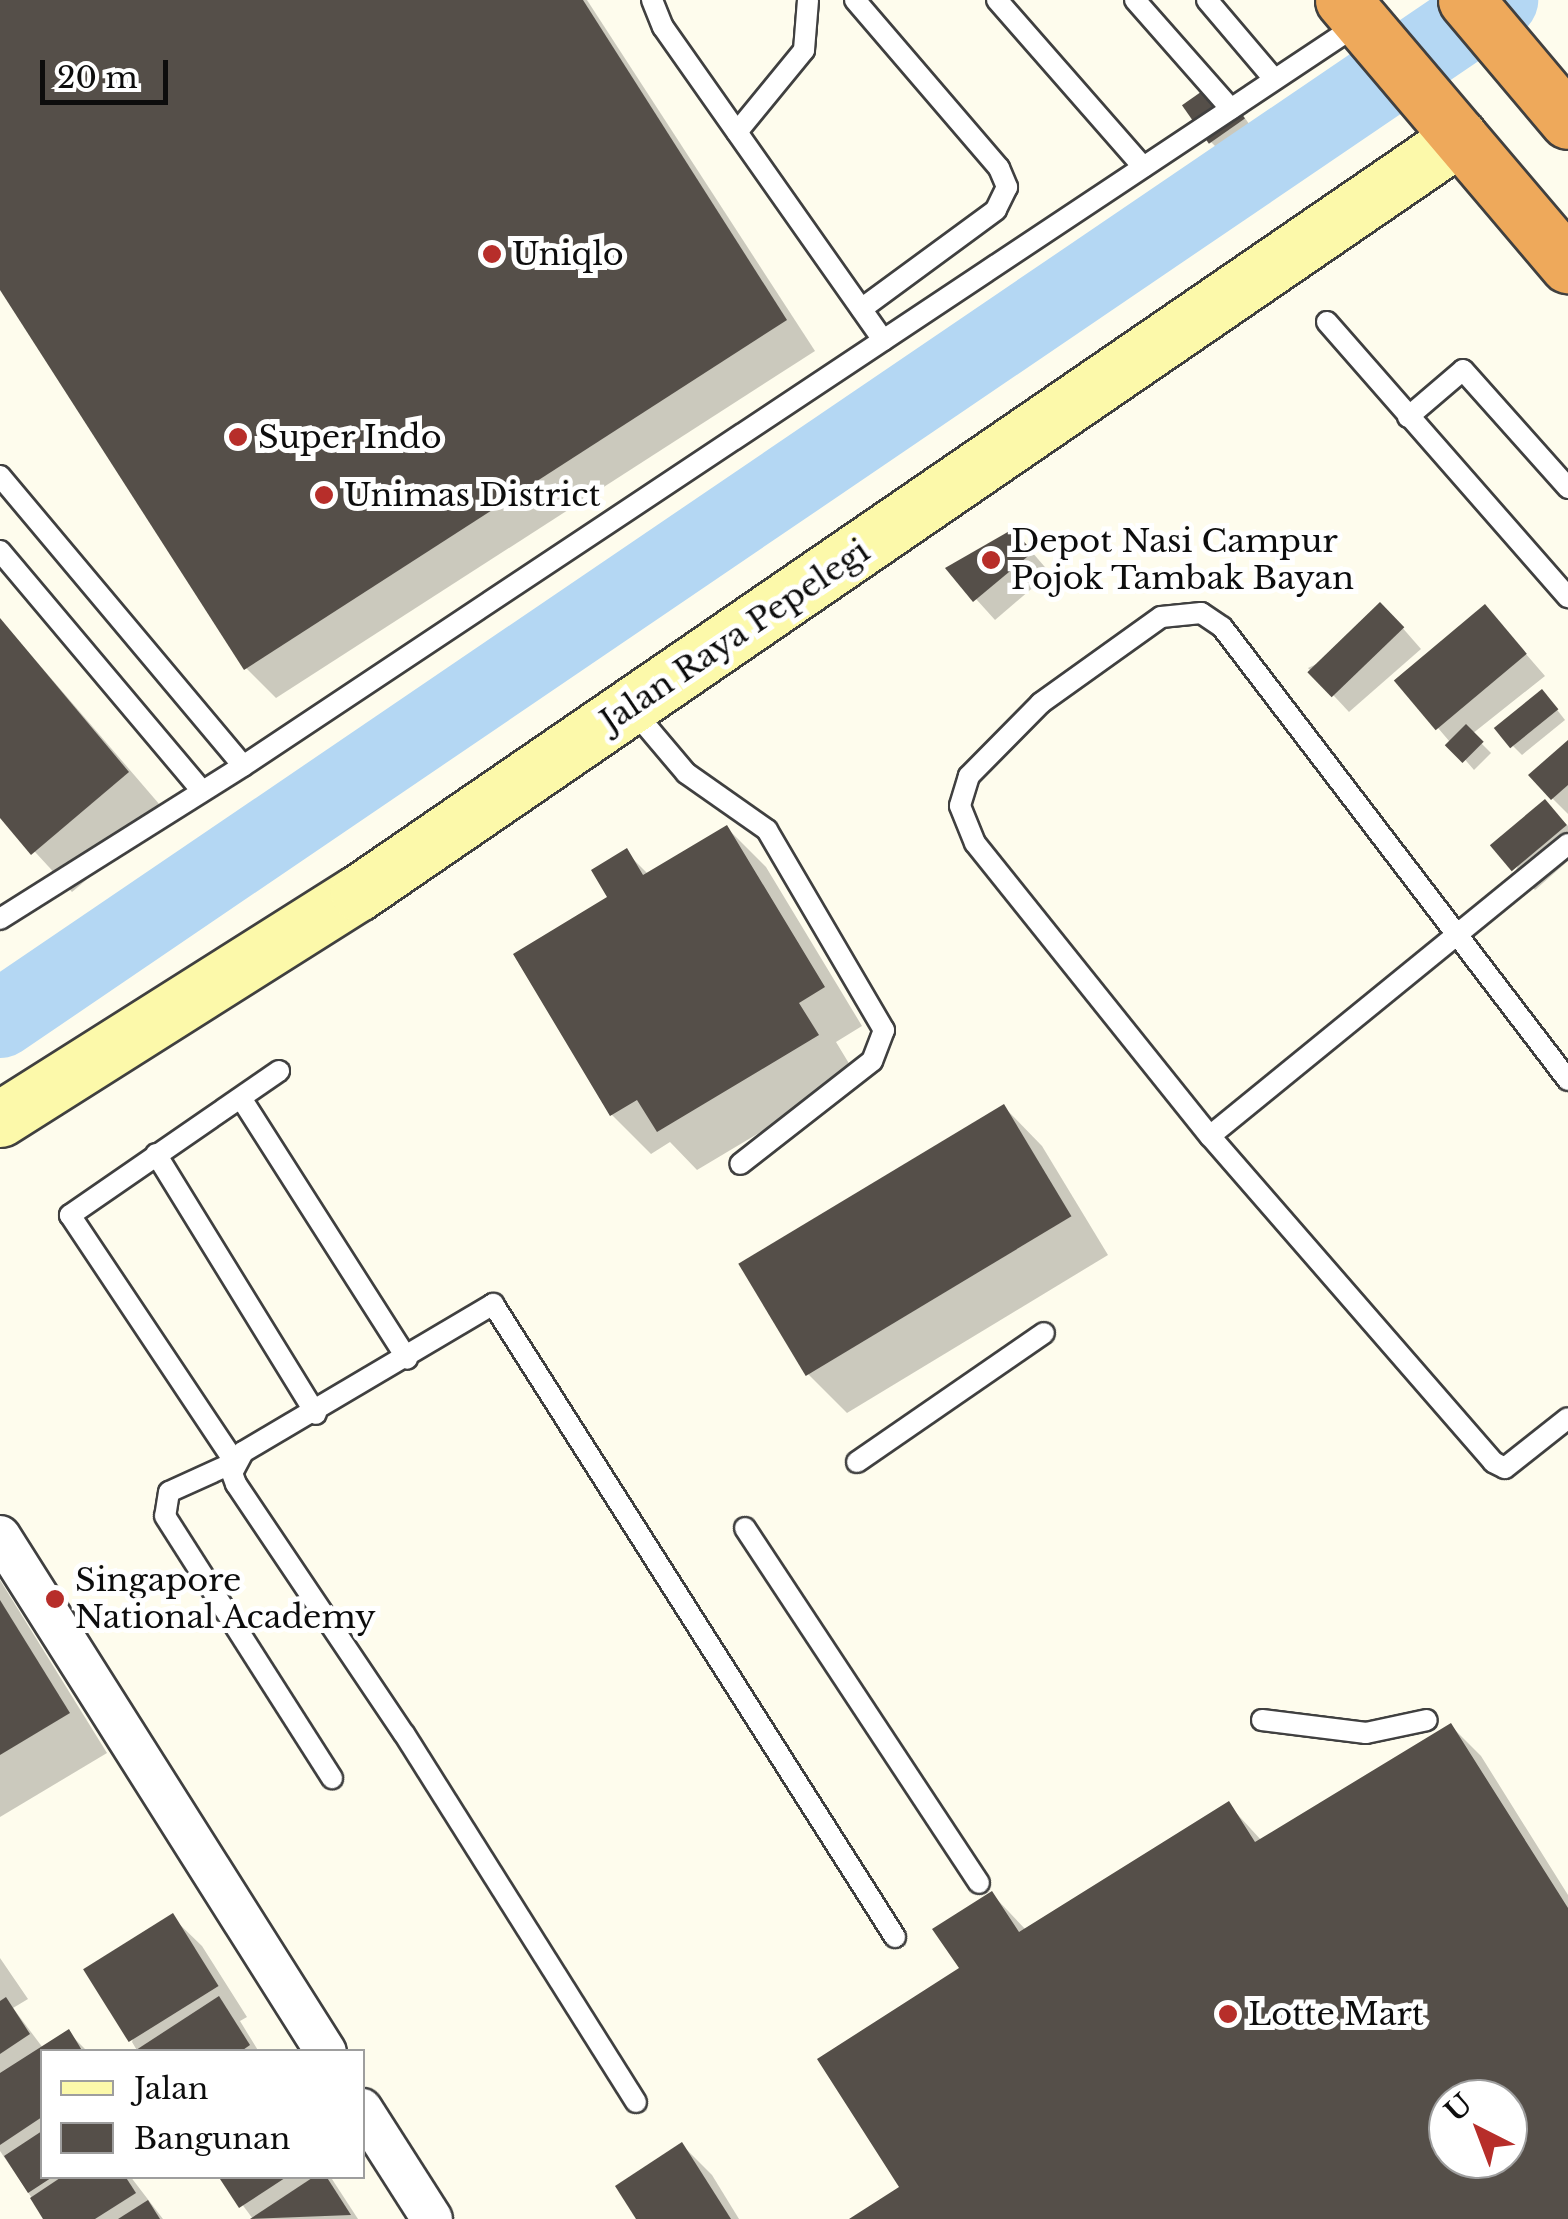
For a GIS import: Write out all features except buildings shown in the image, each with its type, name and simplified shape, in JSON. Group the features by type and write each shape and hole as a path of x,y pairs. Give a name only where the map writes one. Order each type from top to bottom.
{"highway":[{"path":"1466,0 1568,121"},
{"path":"1352,11 1568,265"}],"street":[{"name":"Jalan Raya Pepelegi","path":"0,1119 358,893 1460,138"},
{"path":"0,1536 324,2049"},
{"path":"365,2114 432,2219"}],"lane":[{"path":"652,0 737,132 883,340"},
{"path":"737,132 804,50 808,0"},
{"path":"855,0 999,168 1007,187 996,210 861,310"},
{"path":"998,0 1143,166"},
{"path":"1136,0 1231,109"},
{"path":"1207,0 1274,79"},
{"path":"0,919 243,766 1231,109 1274,79 1352,11"},
{"path":"1327,322 1568,597"},
{"path":"1408,416 1463,370 1568,488"},
{"path":"0,476 243,766"},
{"path":"0,551 202,791"},
{"path":"1568,1080 1222,627 1201,613 1161,618 1041,702 970,776 962,793 964,822 1210,1136 1493,1462 1504,1468 1568,1418"},
{"path":"630,707 686,772 767,830 884,1030 872,1062 740,1164"},
{"path":"1210,1136 1568,844"},
{"path":"279,1071 70,1215 235,1462 236,1484 404,1734 636,2102"},
{"path":"241,1098 407,1359"},
{"path":"156,1154 316,1414"},
{"path":"332,1778 164,1516 169,1492 235,1462 493,1304 894,1938"},
{"path":"856,1462 1044,1332"},
{"path":"745,1528 979,1884"},
{"path":"1262,1720 1366,1733 1427,1720"}],"waterway":[{"path":"0,1019 1499,0"}],"place":[{"name":"Uniqlo","path":"492,254"},
{"name":"Super Indo","path":"238,437"},
{"name":"Unimas District","path":"324,495"},
{"name":"Depot Nasi Campur Pojok Tambak Bayan","path":"991,560"},
{"name":"Singapore National Academy","path":"55,1599"},
{"name":"Lotte Mart","path":"1228,2014"}]}
